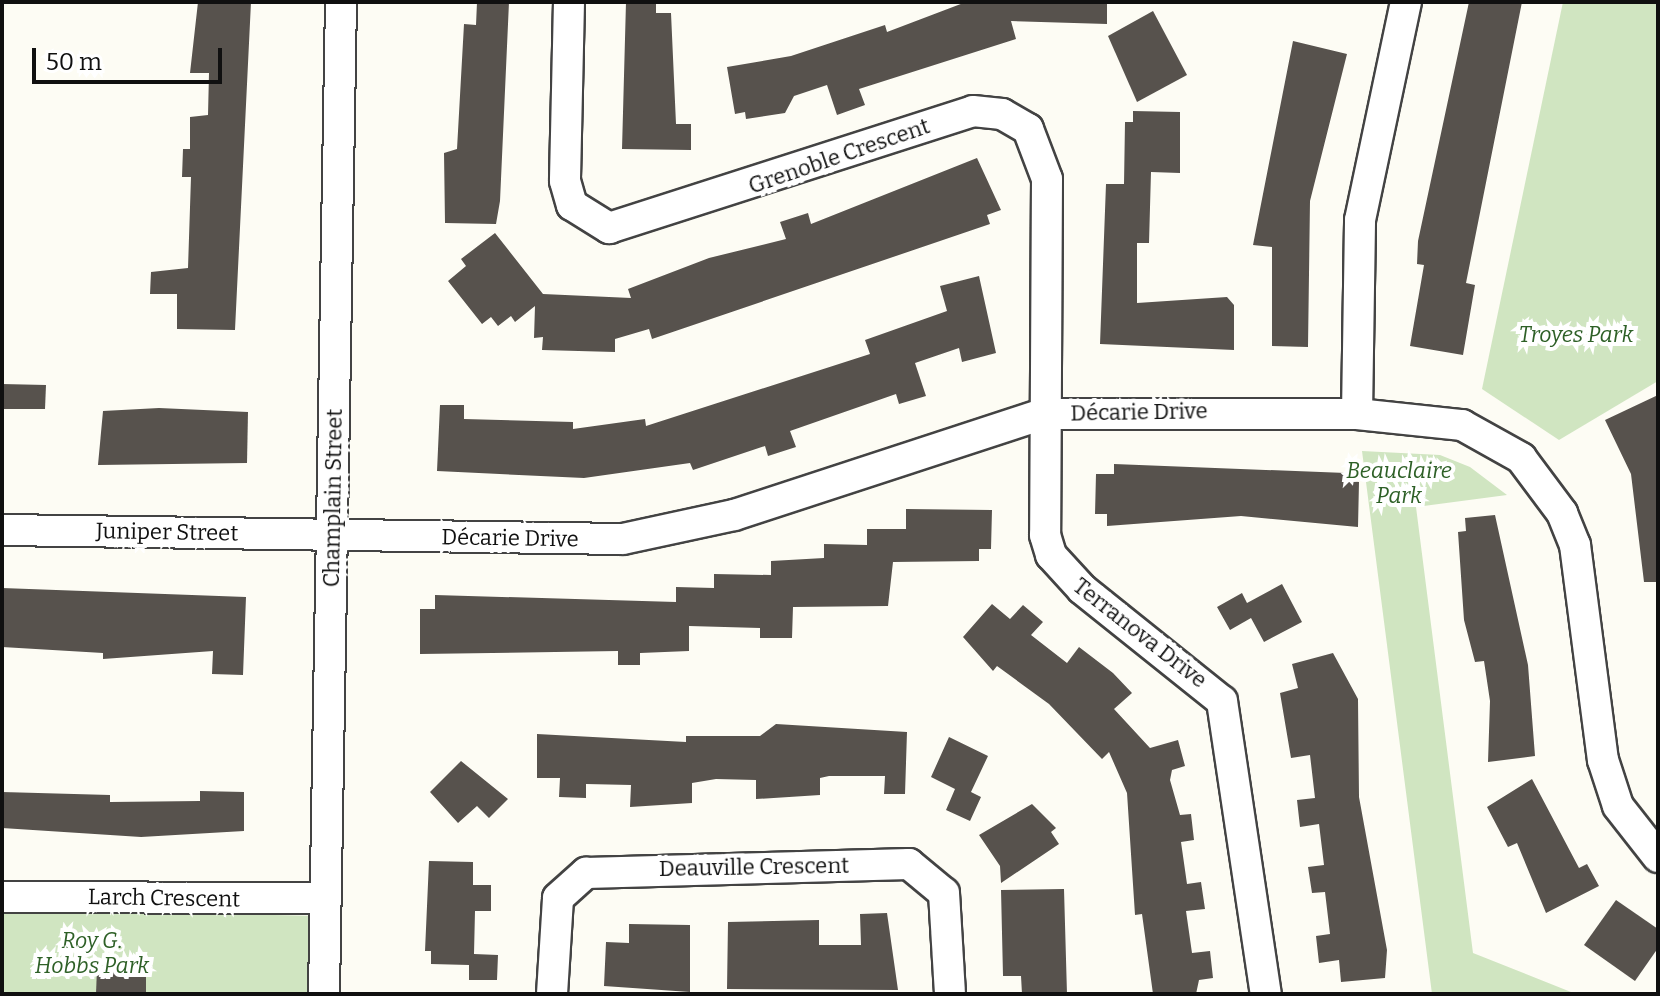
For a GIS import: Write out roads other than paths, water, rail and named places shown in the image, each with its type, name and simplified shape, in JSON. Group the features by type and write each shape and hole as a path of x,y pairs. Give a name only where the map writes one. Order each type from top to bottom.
{"street":[{"name":"Champlain Street","path":"324,994 341,2"},
{"name":"Grenoble Crescent","path":"569,2 565,181 572,205 609,228 973,111 1002,114 1028,129 1047,179 1043,414"},
{"path":"1357,414 1360,220 1406,2"},
{"name":"Décarie Drive","path":"333,535 563,540 664,532 1043,414 1357,414 1472,429 1521,458 1545,485 1575,545 1603,760 1618,806 1658,857"},
{"name":"Terranova Drive","path":"1043,414 1043,514 1051,555 1082,589 1222,701 1266,994"},
{"name":"Juniper Street","path":"2,530 333,535"},
{"name":"Deauville Crescent","path":"552,994 558,898 586,873 909,864 944,893 950,994"},
{"name":"Larch Crescent","path":"2,897 325,898"}],"park label":[{"name":"Troyes Park","path":"1576,335"},
{"name":"Beauclaire Park","path":"1399,482"},
{"name":"Roy G. Hobbs Park","path":"92,952"}]}
